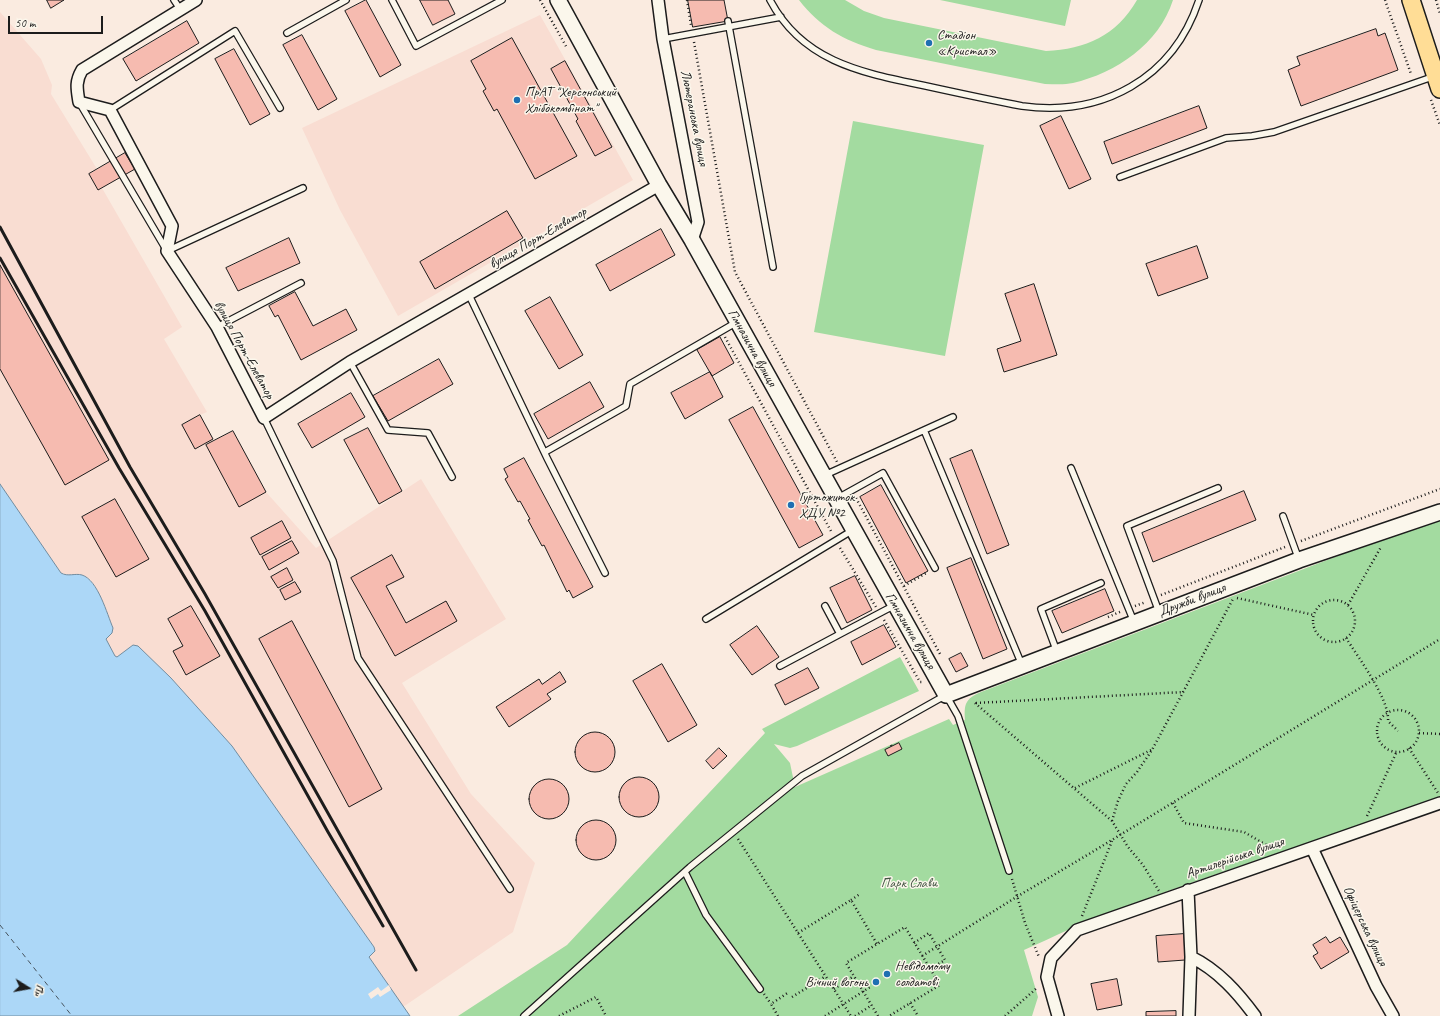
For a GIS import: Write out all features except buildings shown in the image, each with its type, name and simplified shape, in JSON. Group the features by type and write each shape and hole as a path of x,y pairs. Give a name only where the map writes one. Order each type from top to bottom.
{"main road":[{"path":"1411,0 1438,82"}],"street":[{"path":"167,251 172,226 110,110 79,102 76,86 77,78 82,70 177,5 196,0"},
{"name":"Гімназична вулиця","path":"558,0 692,240 732,325 823,476 946,695"},
{"name":"Лютеранська вулиця","path":"658,0 663,39 698,222 692,240"},
{"name":"вулиця Порт-Елеватор","path":"167,251 216,327 264,418 350,362 660,185"},
{"name":"Дружби вулиця","path":"946,695 1057,652 1131,615 1157,605 1299,560 1440,512"},
{"name":"Артилерійська вулиця","path":"1047,977 1050,958 1077,930 1164,898 1440,803"},
{"name":"Офіцерська вулиця","path":"1312,848 1376,986 1393,1016"},
{"path":"1188,890 1192,957 1190,1016"},
{"path":"1192,957 1200,961 1228,984 1243,999 1255,1016"},
{"path":"1047,977 1058,1016"}],"lane":[{"path":"288,33 346,0"},
{"path":"392,0 416,46 502,0"},
{"path":"487,0 491,6"},
{"path":"770,0 790,28 812,48 840,64 869,74 1022,106 1044,109 1075,108 1107,99 1136,84 1159,66 1179,43 1194,17 1199,0"},
{"path":"663,39 693,34 728,24 781,17"},
{"path":"728,24 773,267"},
{"path":"110,110 235,30 280,108"},
{"path":"1120,177 1226,138 1252,136 1274,132 1438,82"},
{"path":"79,102 167,251 303,188"},
{"path":"216,327 301,283"},
{"path":"469,295 605,573"},
{"path":"545,452 626,406 630,384 732,325"},
{"path":"350,362 388,430 428,433 452,477"},
{"path":"823,476 954,417"},
{"path":"264,418 333,561 358,658 510,889"},
{"path":"924,430 1022,665"},
{"path":"1071,468 1131,615"},
{"path":"836,500 883,473 935,568"},
{"path":"1157,605 1127,526 1218,488"},
{"path":"1283,516 1299,560"},
{"path":"706,619 853,530"},
{"path":"1057,652 1041,609 1101,583"},
{"path":"780,666 895,605"},
{"path":"825,606 840,634"},
{"path":"524,1016 685,872 802,776 946,695 958,716 1009,871"},
{"path":"685,872 706,915 760,989"}],"path":[{"path":"540,0 570,53"},
{"path":"687,0 735,272"},
{"path":"1385,0 1411,74 1416,72"},
{"path":"1436,0 1440,14"},
{"path":"732,325 725,337 836,540 920,682 926,682"},
{"path":"1106,618 1131,615 1157,605 1293,544 1440,489"},
{"path":"1348,605 1385,540"},
{"path":"904,586 935,568"},
{"path":"1112,821 1118,801 1126,784 1137,772 1152,750 1234,598 1314,615"},
{"path":"1335,600 1348,605 1352,610 1355,624 1353,630 1346,638 1337,642 1324,639 1315,629 1314,615 1322,604 1335,600"},
{"path":"1346,638 1372,680 1389,712 1388,720 1398,731"},
{"path":"922,956 1440,639"},
{"path":"1164,898 1143,864 1112,821 975,703 1184,692"},
{"path":"1399,710 1411,715 1416,720 1419,733 1417,740 1409,748 1397,751 1387,749 1378,738 1378,725 1381,719 1389,712 1399,710"},
{"path":"1419,733 1440,734"},
{"path":"1409,748 1440,795"},
{"path":"1075,788 1152,750"},
{"path":"1360,831 1397,751"},
{"path":"1173,803 1184,823 1244,832 1285,856"},
{"path":"733,832 851,1016"},
{"path":"1077,930 1112,841"},
{"path":"1004,1016 1030,995 1047,977 1025,923 1018,896 1009,871"},
{"path":"798,933 860,894"},
{"path":"851,900 877,944"},
{"path":"878,1016 846,963 905,927 940,985 889,1016"},
{"path":"914,943 929,933 945,960 930,969"},
{"path":"792,997 826,976"},
{"path":"834,989 854,976"},
{"path":"825,1016 870,987"},
{"path":"778,1016 771,1004 789,992"},
{"path":"559,1016 596,997 606,1016"},
{"path":"910,1003 918,1016"},
{"path":"855,1016 872,1005"}],"shaded area":[{"path":"0,12 41,59 52,85 51,94 97,169 89,174 98,190 102,188 182,327 164,339 207,412 200,415 214,441 233,431 266,492 316,548 421,479 506,619 402,683 471,794 535,863 513,932 403,1007 369,957 374,947 232,746 171,678 133,645 117,657 115,656 106,639 112,633 97,590 90,579 83,575 68,575 61,573 0,484"},
{"path":"540,15 633,180 398,316 340,210 302,128"}],"green space":[{"name":"Стадіон «Кристал»","path":"799,0 845,0 864,11 884,18 1046,51 1074,47 1099,38 1120,23 1137,0 1173,0 1158,30 1147,43 1120,64 1105,72 1073,83 1045,84 876,50 864,46 843,37 824,25 815,18"},
{"path":"940,0 1071,0 1065,26"},
{"path":"853,121 984,145 945,356 814,332"},
{"name":"Парк Слави","path":"1440,517 1440,798 1154,896 1113,911 1024,950 1038,997 1032,1016 458,1016 567,945 765,733 762,729 900,657 919,691 797,746 790,748 774,744 790,763 795,787 949,719 953,725 965,720 965,706 972,697 981,692"}],"water":[{"path":"0,484 61,573 66,575 82,575 93,583 101,598 113,628 112,633 106,639 115,656 117,657 133,645 138,646 171,678 232,746 374,947 375,951 369,957 410,1016 0,1016"}],"pier":[{"path":"389,985 391,990 380,997 378,994 371,999 368,994 378,987 381,991"}],"ferry route":[{"path":"0,925 72,1016"}],"railway":[{"path":"0,227 130,467 205,594 416,970"},
{"path":"0,258 119,468 205,611 328,832 383,926"}],"place":[{"name":"Стадіон «Кристал»","path":"929,43"},
{"name":"ПрАТ \"Херсонський Хлібокомбінат\"","path":"517,100"},
{"name":"Гуртожиток ХДУ №2","path":"791,505"},
{"name":"Невідомому солдатові","path":"887,974"},
{"name":"Вічний вогонь","path":"876,982"}]}
